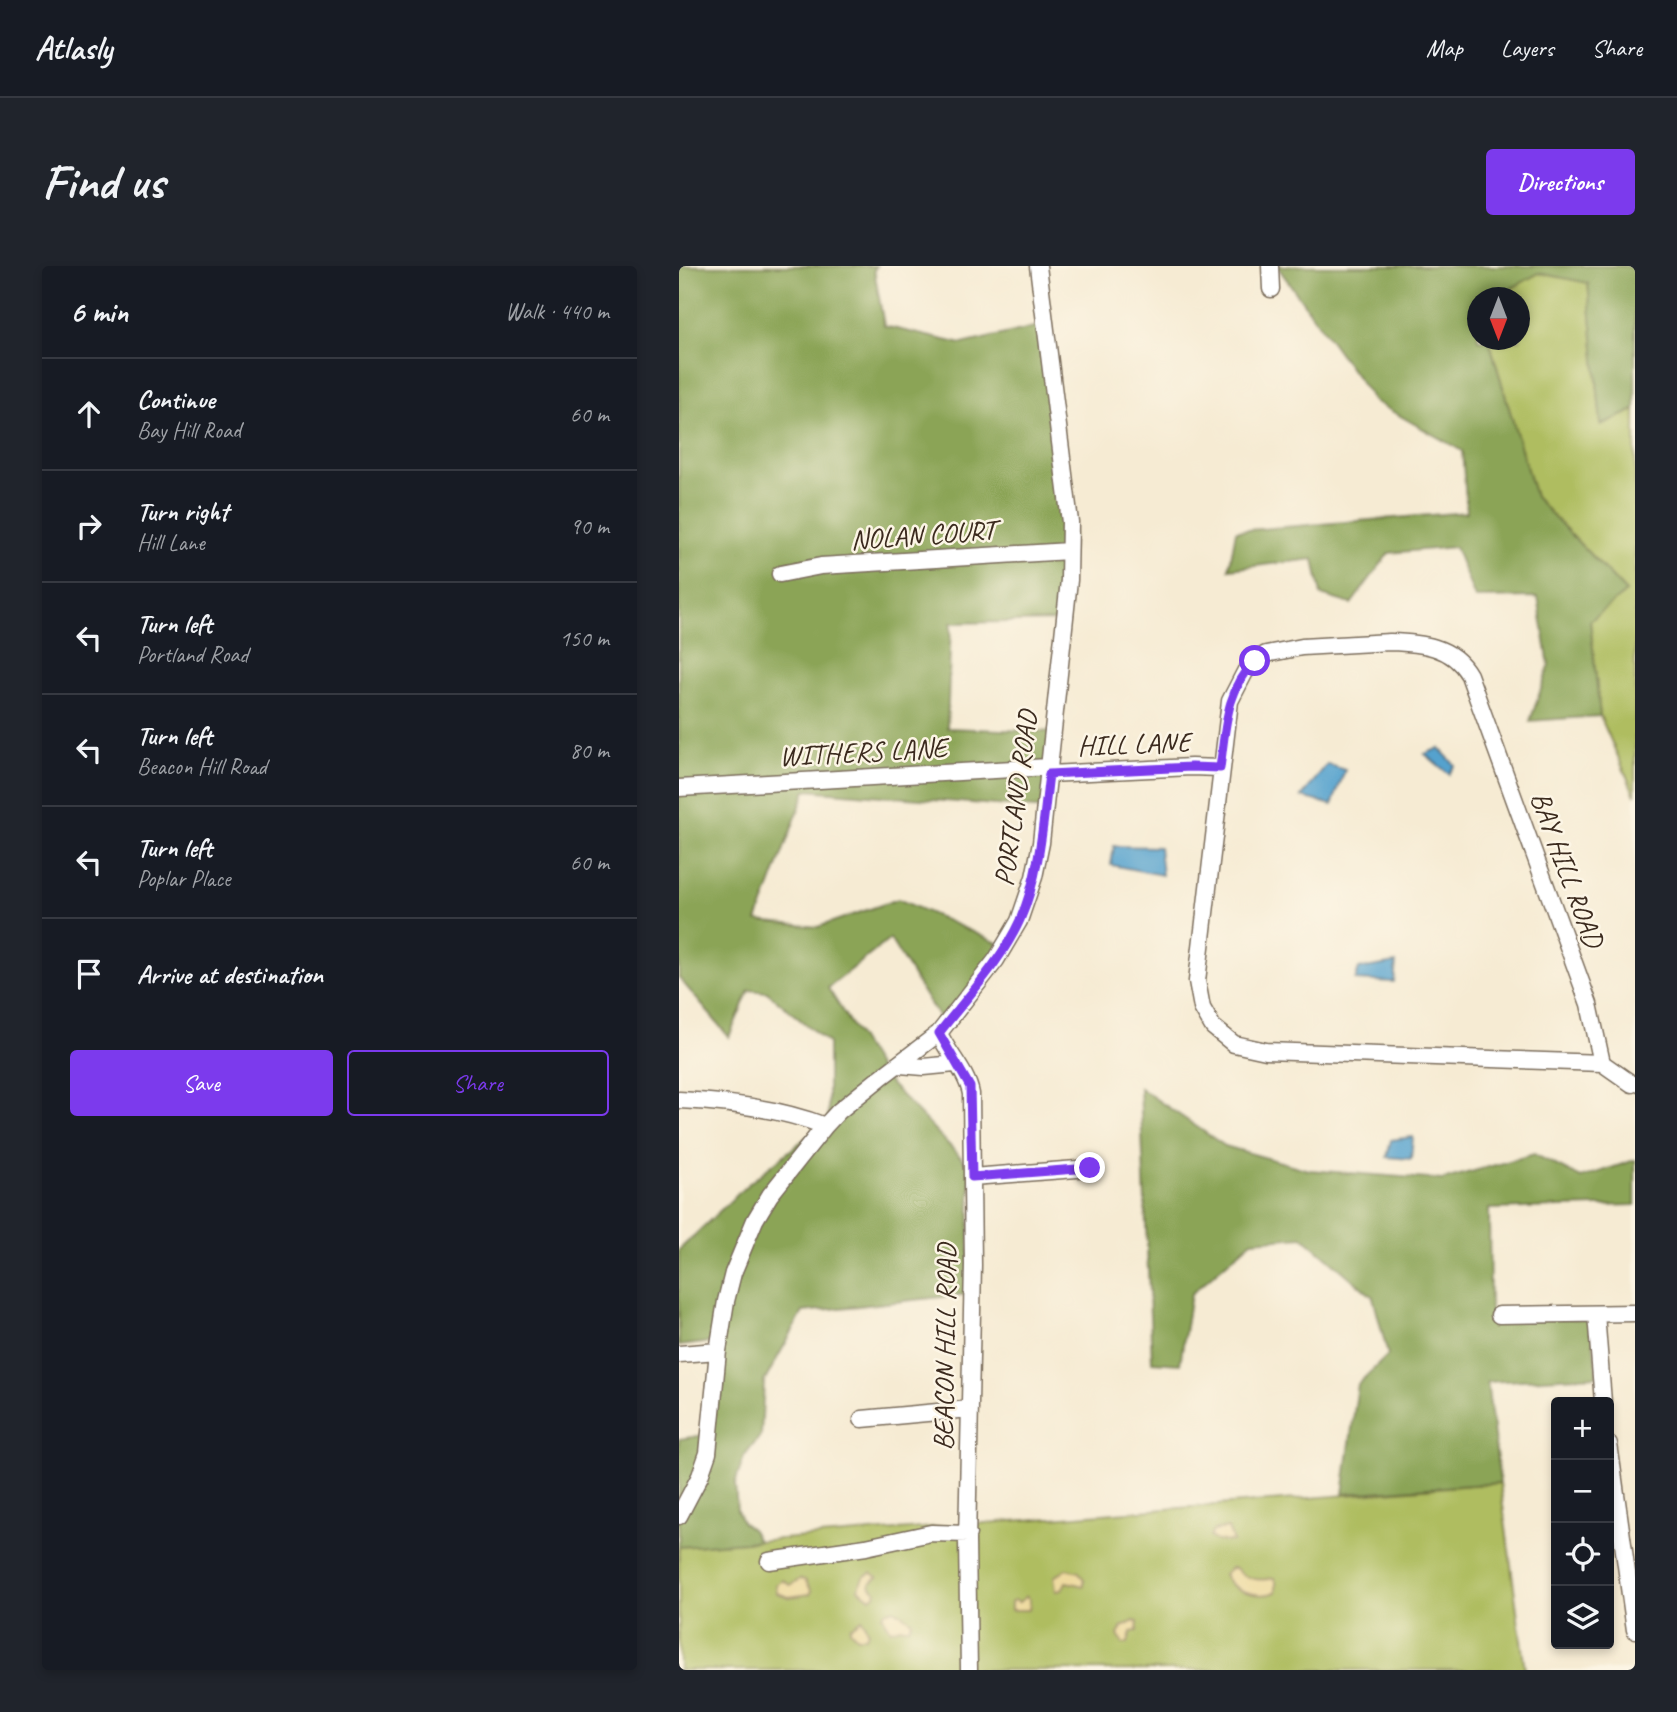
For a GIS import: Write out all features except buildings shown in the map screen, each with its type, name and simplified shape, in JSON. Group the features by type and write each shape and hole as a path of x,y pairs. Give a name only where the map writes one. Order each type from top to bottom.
{"street":[{"name":"PORTLAND ROAD","path":"679,1516 700,1476 711,1441 718,1351 733,1273 746,1239 770,1195 839,1111 939,1033 996,960 1020,921 1034,877 1041,843 1049,770 1068,591 1069,551 1069,505 1038,266"},
{"path":"1270,266 1272,289"},
{"name":"NOLAN COURT","path":"780,574 821,566 1069,551"},
{"name":"BAY HILL ROAD","path":"1390,642 1422,643 1441,649 1452,657 1469,675 1589,1004 1602,1063 1266,1051 1234,1044 1223,1037 1204,1014 1197,981 1220,768 1230,701 1245,672 1266,654 1303,647 1390,642"},
{"name":"HILL LANE","path":"1049,770 1220,768"},
{"name":"WITHERS LANE","path":"679,788 1049,770"},
{"name":"BEACON HILL ROAD","path":"939,1033 955,1064 966,1078 971,1094 969,1670"},
{"path":"1602,1063 1632,1084"},
{"path":"900,1065 924,1068 955,1064"},
{"path":"679,1100 801,1116 825,1126"},
{"path":"972,1177 1090,1168"},
{"path":"1499,1315 1635,1313"},
{"path":"1596,1314 1603,1397"},
{"path":"679,1354 718,1351"},
{"path":"862,1419 970,1409"},
{"path":"1611,1460 1635,1630"},
{"path":"769,1561 866,1548 931,1533 968,1534"}],"green space":[{"path":"679,266 877,266 874,269 884,326 962,344 1043,325 1073,535 1063,621 951,623 947,728 1055,732 1047,809 806,790 757,921 818,927 898,899 1009,948 944,1026 890,939 828,988 883,1076 971,1168 968,1294 803,1312 764,1382 761,1435 744,1457 735,1484 737,1511 742,1522 752,1530 758,1541 679,1547 679,1439 711,1434 720,1341 679,1346 679,1250 747,1185 828,1120 828,1043 767,992 749,990 729,1037 679,978"},
{"path":"1277,266 1635,266 1635,410 1601,425 1588,283 1539,273 1514,287 1467,287 1467,350 1492,350 1535,497 1626,592 1590,621 1600,716 1530,721 1549,666 1538,597 1475,598 1455,547 1389,553 1351,604 1321,595 1314,559 1229,569 1236,531 1467,512 1462,451 1374,401"},
{"path":"1539,273 1588,282 1601,424 1635,410 1635,795 1600,716 1590,621 1626,592 1535,497 1492,350 1530,350 1530,287 1514,287"},
{"path":"1140,1088 1225,1146 1309,1170 1442,1180 1534,1154 1581,1178 1635,1160 1635,1205 1489,1209 1490,1311 1591,1320 1597,1376 1487,1382 1500,1483 1343,1494 1358,1384 1388,1355 1373,1297 1303,1237 1252,1241 1191,1294 1180,1364 1152,1362"},
{"path":"1500,1483 1525,1670 679,1670 679,1547"}],"sand":[{"path":"1228,1528 1233,1542 1217,1541 1210,1537 1213,1531"},
{"path":"1231,1568 1236,1568 1253,1579 1274,1578 1276,1592 1262,1595 1239,1589 1224,1574"},
{"path":"1067,1569 1079,1572 1084,1586 1066,1582 1062,1590 1056,1591 1054,1577"},
{"path":"872,1573 878,1577 870,1583 876,1591 870,1598 859,1589 863,1578"},
{"path":"800,1579 805,1580 812,1591 810,1594 789,1597 777,1593 776,1585 783,1580 790,1585"},
{"path":"1027,1596 1030,1600 1029,1610 1011,1610 1011,1602 1019,1602"},
{"path":"894,1609 912,1621 909,1627 891,1630 882,1615"},
{"path":"862,1619 868,1632 866,1637 857,1637 850,1627"},
{"path":"1134,1621 1138,1622 1137,1631 1131,1632 1128,1643 1123,1644 1118,1635 1122,1627"}],"water":[{"path":"1439,748 1455,765 1449,774 1425,754"},
{"path":"1327,764 1345,770 1332,805 1302,797"},
{"path":"1114,846 1159,847 1162,875 1111,865"},
{"path":"1396,963 1394,982 1355,980 1359,969"},
{"path":"1413,1137 1411,1159 1387,1157 1391,1140"}],"route":[{"path":"1090,1168 972,1177 970,1087 945,1048 939,1033 996,960 1020,921 1041,843 1049,774 1067,771 1220,768 1230,701 1236,686 1255,661"}]}
